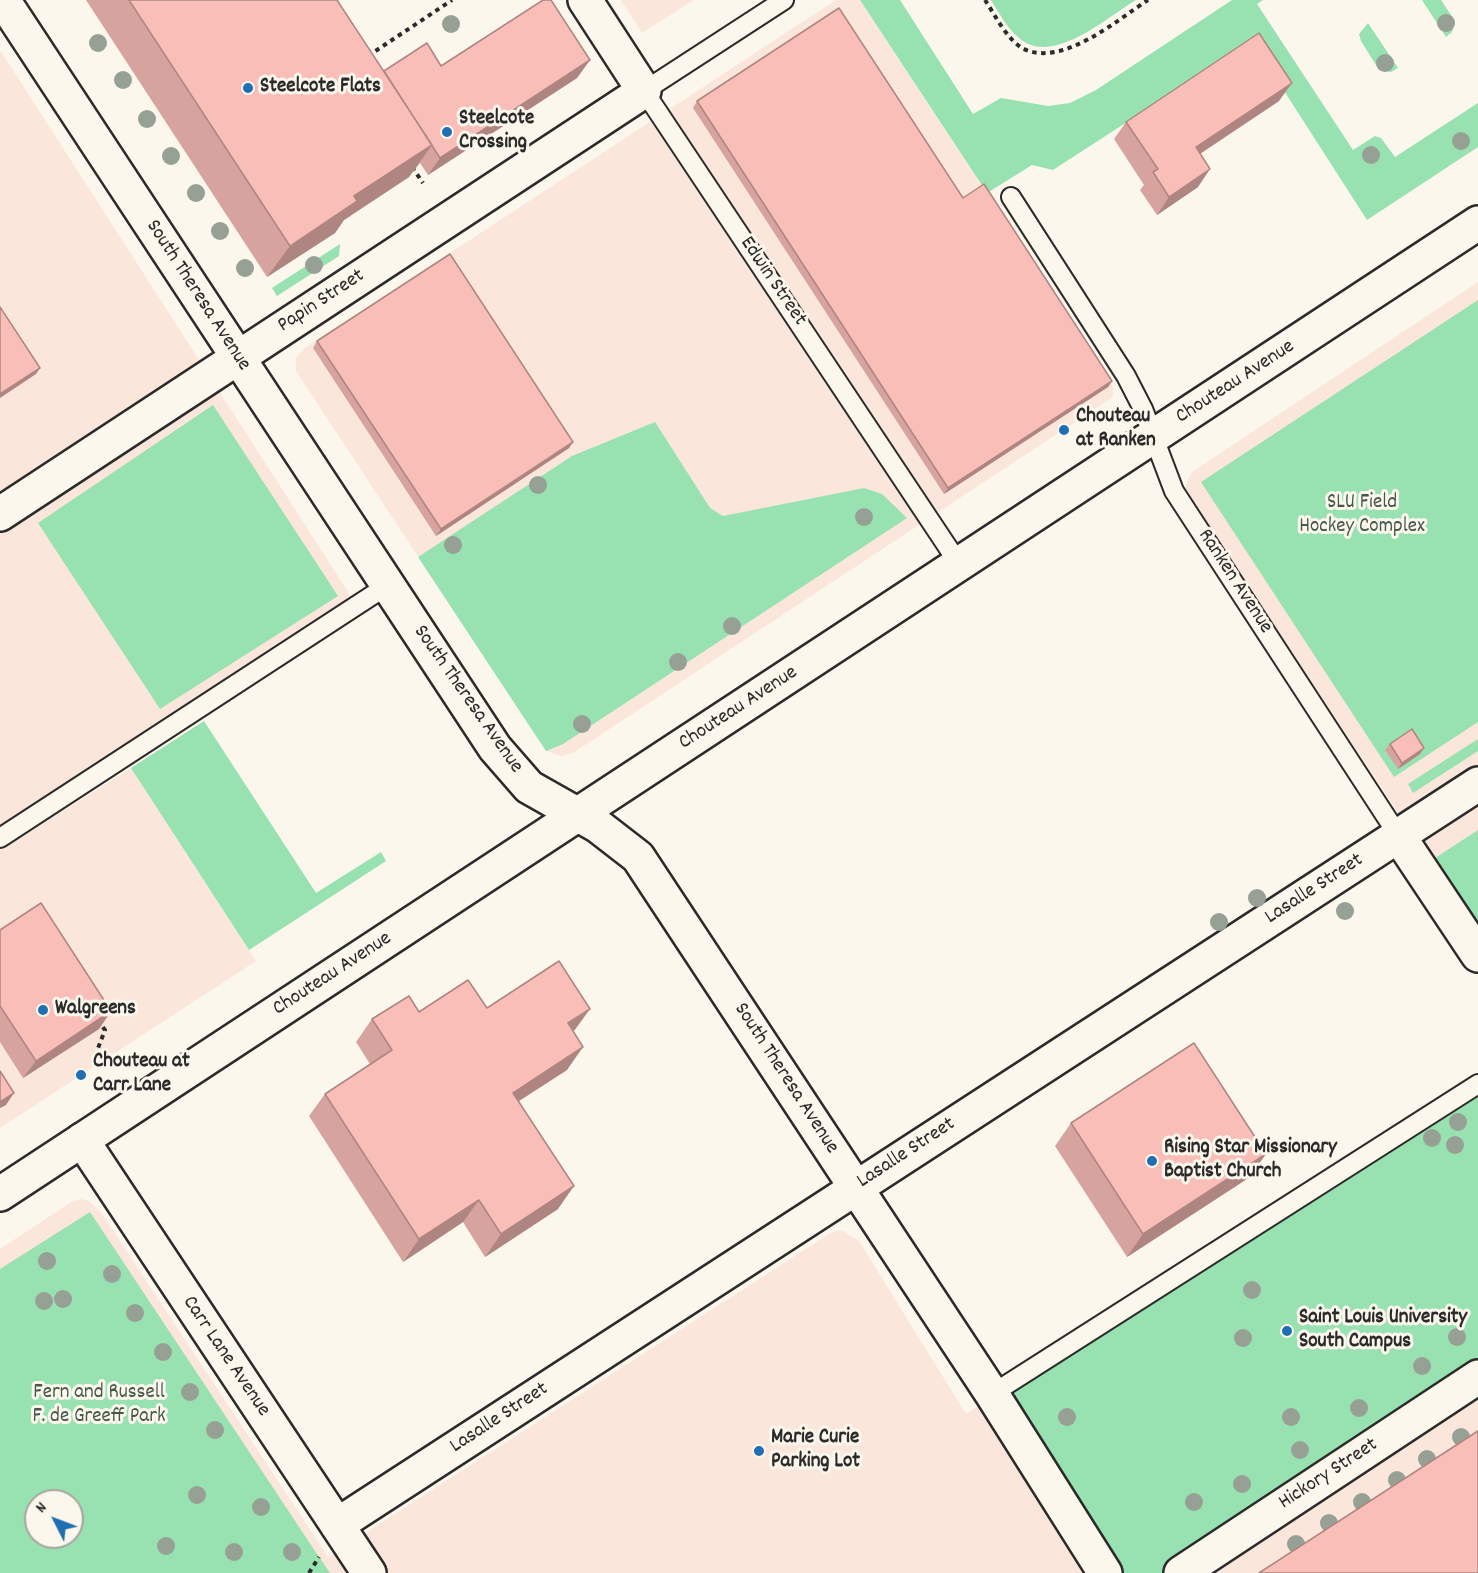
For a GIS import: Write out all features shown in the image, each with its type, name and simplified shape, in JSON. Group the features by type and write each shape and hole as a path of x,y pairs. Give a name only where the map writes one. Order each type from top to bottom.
{"street":[{"name":"South Theresa Avenue","path":"3,0 495,748 530,787 618,839 638,856 993,1394 1105,1573"},
{"name":"Edwin Street","path":"585,0 644,91"},
{"name":"Papin Street","path":"0,513 644,91"},
{"name":"Chouteau Avenue","path":"0,1194 1478,223"},
{"name":"Lasalle Street","path":"337,1525 1478,784"},
{"name":"Ranken Avenue","path":"1398,836 1478,955"},
{"name":"Carr Lane Avenue","path":"82,1140 369,1573"},
{"name":"Hickory Street","path":"1181,1573 1478,1377"}],"lane":[{"path":"644,91 784,0"},
{"name":"Edwin Street","path":"644,91 959,564"},
{"name":"Ranken Avenue","path":"1011,197 1126,376 1143,409 1174,491 1398,836"},
{"path":"0,838 388,585"},
{"path":"993,1394 1478,1084"}],"path":[{"path":"358,63 452,0"},
{"path":"985,0 1010,36 1021,47 1037,53 1071,48 1148,0"},
{"path":"410,164 423,183"},
{"path":"94,1013 105,1030 95,1056"},
{"path":"309,1573 319,1557"}],"shaded area":[{"path":"621,0 694,0 642,33"},
{"path":"836,0 860,0 1113,387 1113,397 573,753 561,756 546,751 296,371 296,358 305,348"},
{"path":"0,50 352,598 0,826"},
{"name":"SLU Field Hockey Complex","path":"1478,282 1478,934 1186,491 1186,484 1192,472"},
{"path":"131,768 256,961 0,1128 0,851"},
{"name":"Saint Louis University South Campus","path":"1478,1089 1478,1573 0,1573 0,1249 73,1201 81,1199 89,1201 101,1212 328,1557 832,1232 841,1230 859,1241 966,1414"}],"green space":[{"path":"860,0 900,0 973,114 1001,98 1048,106 1070,103 1096,90 1232,0 1263,0 1257,4 1353,150 1375,136 1381,138 1395,157 1478,103 1478,147 1367,220 1252,41 1053,170 1032,165 987,193"},
{"path":"991,0 1136,0 1079,37 1047,47 1032,45 1019,38 1007,25"},
{"path":"1422,0 1441,0 1455,21 1452,32 1446,37"},
{"path":"1368,23 1398,68 1391,72 1379,70 1361,41 1359,34"},
{"path":"340,244 339,256 277,296 272,288"},
{"name":"SLU Field Hockey Complex","path":"1478,300 1478,722 1394,777 1201,482"},
{"path":"213,405 338,596 160,709 38,523"},
{"path":"655,422 710,508 723,516 864,488 882,494 907,518 563,744 546,751 418,557 572,456"},
{"path":"204,721 316,893 381,852 386,861 249,950 131,768"},
{"path":"1478,739 1478,751 1413,793 1408,784"},
{"path":"1478,830 1478,935 1429,862"},
{"path":"1478,1084 1478,1377 1181,1573 1105,1573 993,1394"},
{"name":"Fern and Russell F. de Greeff Park","path":"90,1212 330,1573 0,1573 0,1269"}],"building":[{"name":"Steelcote Flats","path":"129,0 337,0 432,145 354,196 357,201 290,246"},
{"name":"Steelcote Crossing","path":"543,0 551,0 590,60 440,158 384,71 427,43 441,66"},
{"path":"839,8 963,198 984,184 1112,381 948,488 697,101"},
{"path":"1259,33 1292,83 1196,147 1210,169 1169,197 1153,172 1158,169 1126,122"},
{"path":"450,254 573,442 441,529 317,341"},
{"path":"0,307 40,368 0,394"},
{"path":"1412,729 1424,748 1402,763 1390,744"},
{"name":"Walgreens","path":"41,903 111,1011 36,1061 0,1006 0,930"},
{"path":"559,961 590,1009 568,1023 583,1047 513,1093 574,1186 501,1234 479,1200 419,1239 325,1094 392,1050 372,1019 409,996 419,1012 468,980 487,1008"},
{"name":"Rising Star Missionary Baptist Church","path":"1194,1043 1266,1154 1143,1234 1071,1123"},
{"path":"0,1071 14,1093 0,1102"},
{"path":"1478,1431 1478,1573 1259,1573"}],"place":[{"name":"Steelcote Flats","path":"248,88"},
{"name":"Steelcote Crossing","path":"447,132"},
{"name":"Chouteau at Ranken","path":"1064,430"},
{"name":"Walgreens","path":"43,1010"},
{"name":"Chouteau at Carr Lane","path":"81,1075"},
{"name":"Rising Star Missionary Baptist Church","path":"1152,1161"},
{"name":"Saint Louis University South Campus","path":"1287,1331"},
{"name":"Marie Curie Parking Lot","path":"759,1451"}]}
